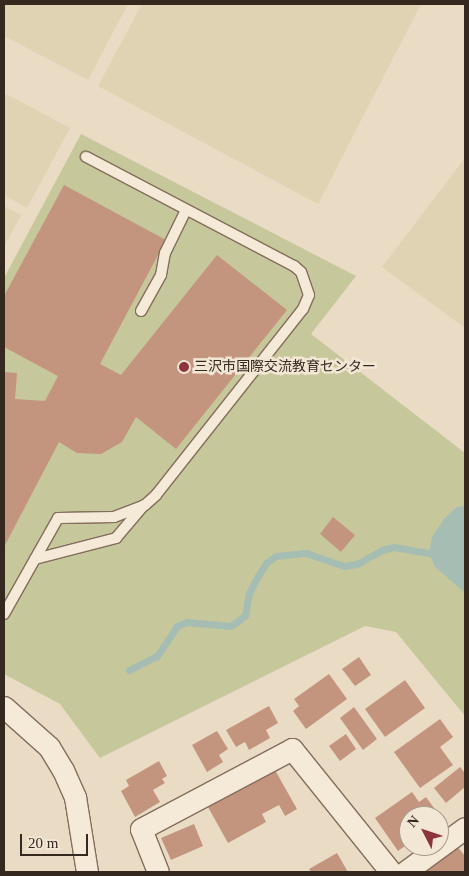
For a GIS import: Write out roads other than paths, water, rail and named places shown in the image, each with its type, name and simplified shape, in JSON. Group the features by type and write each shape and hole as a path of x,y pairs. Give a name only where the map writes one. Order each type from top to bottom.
{"street":[{"path":"4,707 48,747 63,770 74,797 87,872"},
{"path":"158,872 141,829 292,749 391,872"},
{"path":"405,872 465,828"}],"lane":[{"path":"35,559 116,538 156,494 303,310 309,295 307,285 294,266 86,158"},
{"path":"141,311 161,276 165,253 186,210"},
{"path":"4,614 58,518 100,520 145,504"}],"waterway":[{"path":"129,670 157,656 177,626 187,622 230,626 237,622 245,615 249,593 258,576 266,563 276,556 306,553 344,566 357,564 382,550 394,547 429,553"}],"place":[{"name":"三沢市国際交流教育センター","path":"184,367"}]}
